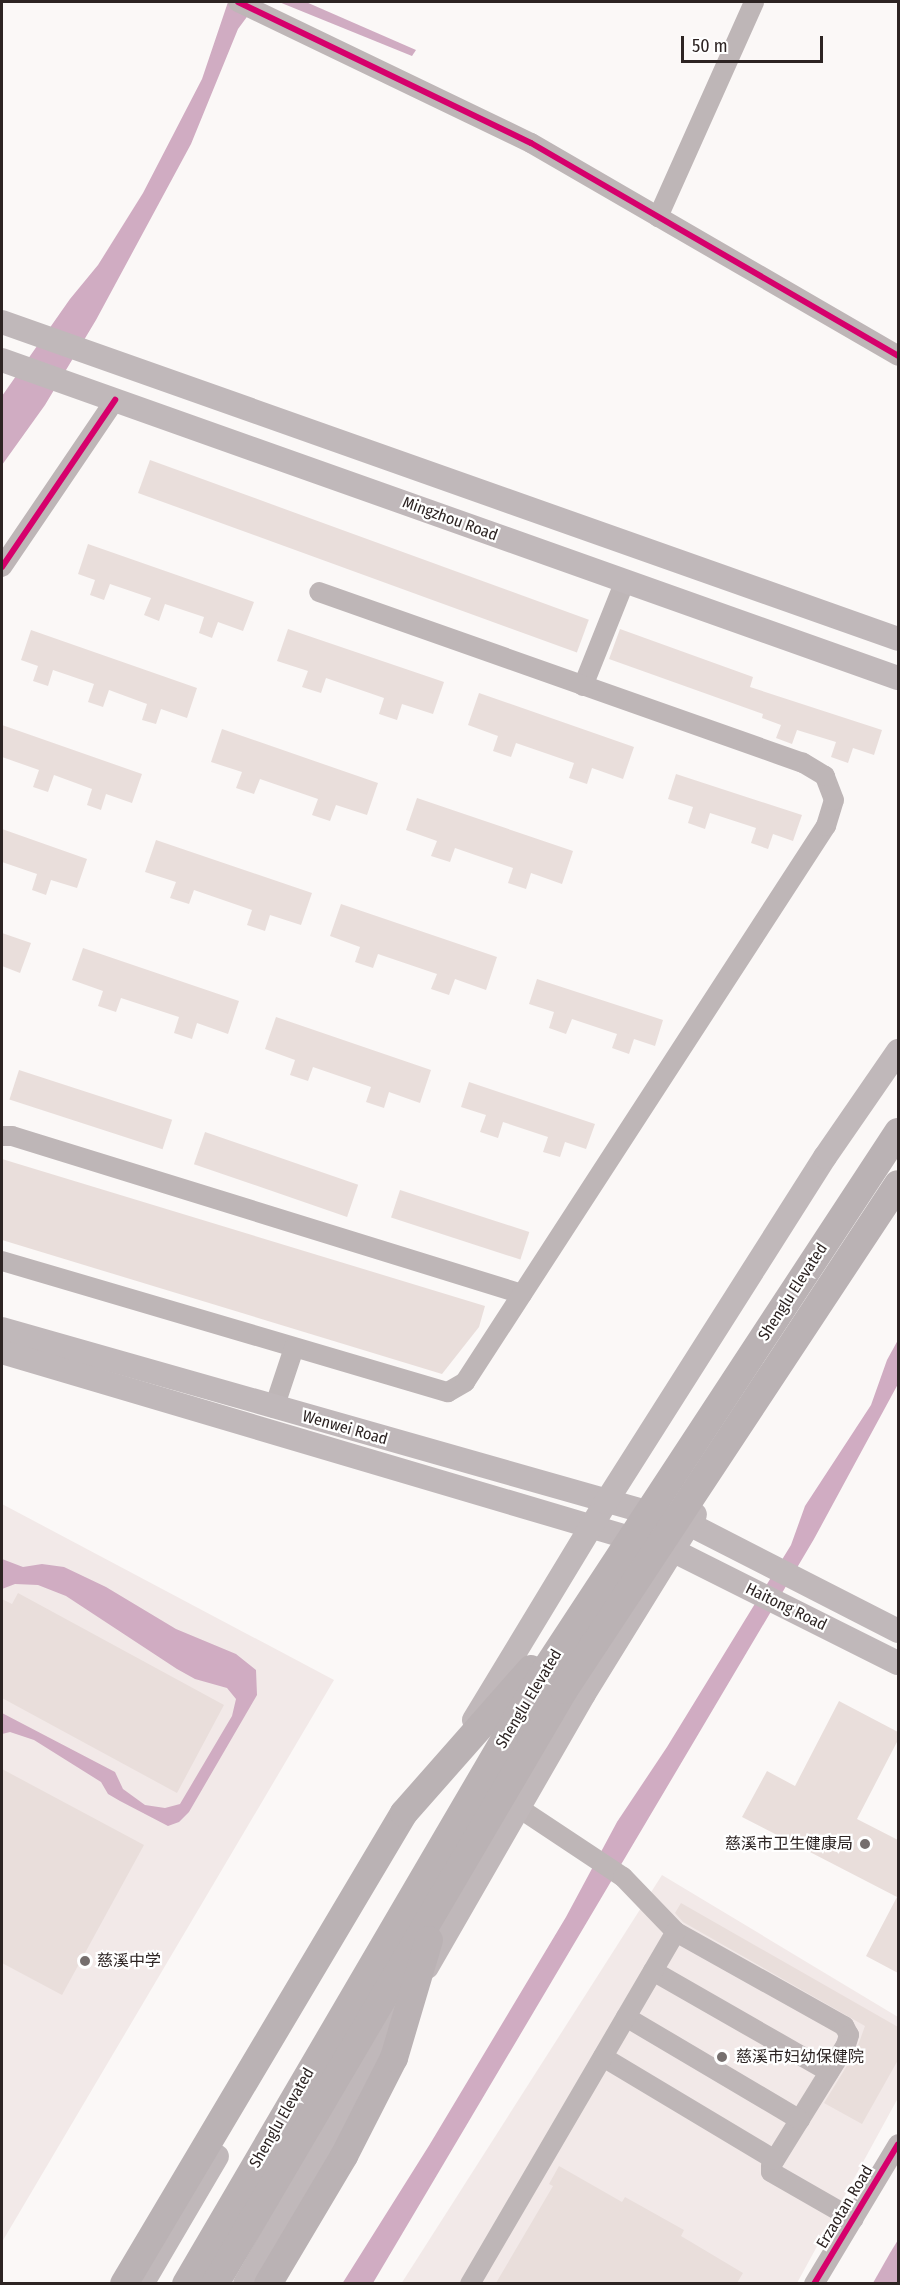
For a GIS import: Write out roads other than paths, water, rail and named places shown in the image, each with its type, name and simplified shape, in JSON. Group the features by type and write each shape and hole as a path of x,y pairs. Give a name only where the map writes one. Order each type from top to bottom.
{"highway":[{"name":"Shenglu Elevated","path":"186,2283 547,1667 898,1132"},
{"name":"Shenglu Elevated","path":"215,2283 564,1690 898,1184"},
{"path":"124,2283 404,1813 586,1607"},
{"path":"268,2283 344,2156 394,2058 441,1898"}],"main road":[{"path":"2,322 898,639"},
{"name":"Mingzhou Road","path":"5,362 898,678"},
{"path":"142,2283 432,1787 593,1527 606,1502 825,1158 898,1051"},
{"path":"245,2283 584,1694 898,1190"},
{"name":"Wenwei Road","path":"2,1329 689,1524"},
{"name":"Wenwei Road","path":"2,1352 674,1551"},
{"name":"Haitong Road","path":"689,1524 898,1630"},
{"name":"Haitong Road","path":"674,1551 898,1663"}],"street":[{"path":"238,2 531,143 898,356"},
{"path":"658,217 754,2"},
{"path":"2,567 115,400"},
{"path":"583,686 625,581"},
{"path":"2,1261 448,1392 465,1382 826,826 834,800 825,776 803,763 319,592"},
{"path":"2,1136 12,1136 522,1294"},
{"path":"274,1408 294,1348"},
{"path":"519,1808 623,1877 676,1932 844,2026 849,2035 775,2160 771,2172 853,2219"},
{"path":"470,2283 676,1932"},
{"path":"653,1971 829,2072"},
{"path":"626,2017 800,2120"},
{"path":"603,2057 775,2160"},
{"name":"Erzaotan Road","path":"814,2283 898,2144"}],"place":[{"name":"慈溪市卫生健康局","path":"865,1844"},
{"name":"慈溪中学","path":"85,1961"},
{"name":"慈溪市妇幼保健院","path":"722,2057"}]}
